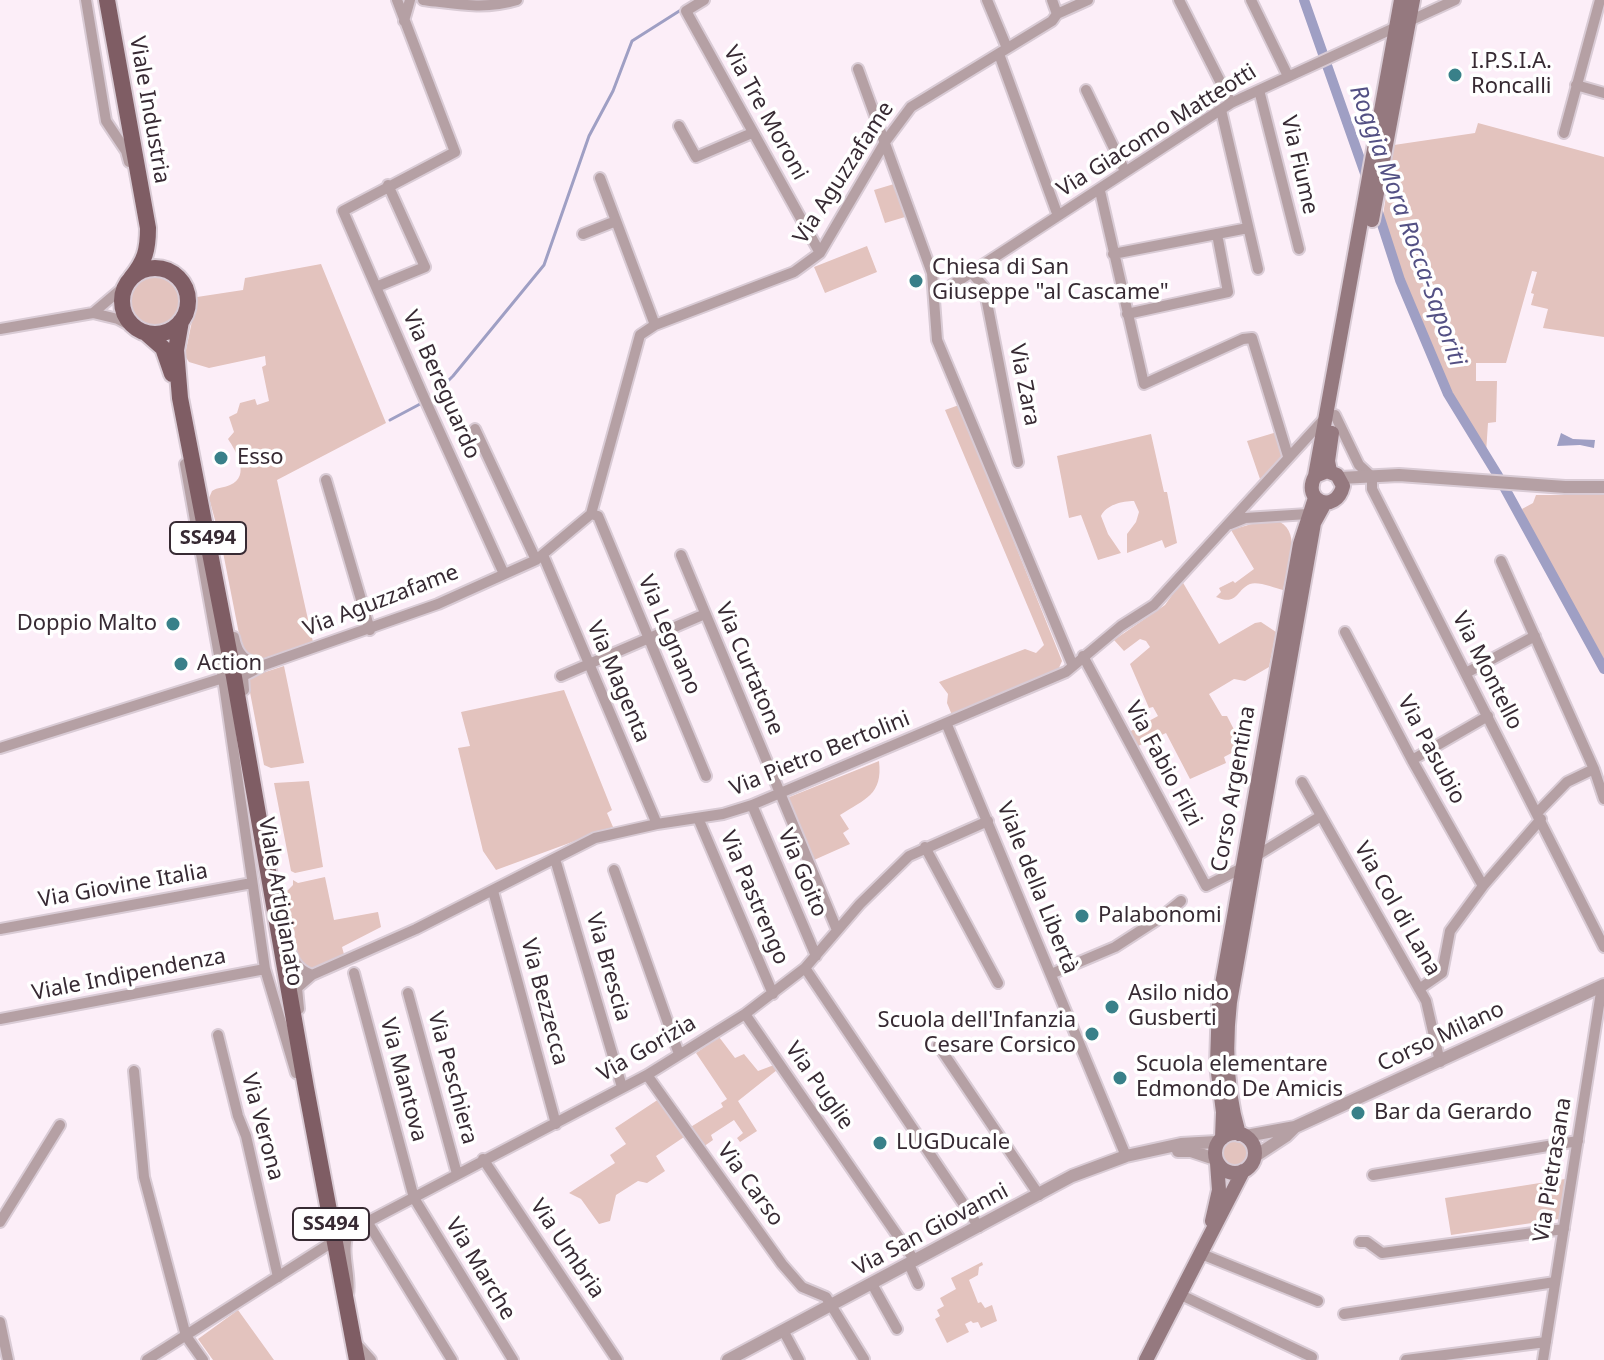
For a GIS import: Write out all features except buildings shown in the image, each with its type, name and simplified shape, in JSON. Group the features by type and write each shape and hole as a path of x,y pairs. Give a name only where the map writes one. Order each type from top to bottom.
{"main road":[{"name":"Viale Industria","path":"107,0 148,228 148,251 143,264 128,282 122,297 122,308 127,319 163,348 180,398 211,555 229,678"},
{"path":"1401,0 1401,24 1371,196 1330,417 1329,450 1337,480 1335,501 1320,500 1311,487 1330,417 1372,218 1371,196 1370,175 1401,24 1413,0"},
{"name":"Viale Industria","path":"148,228 171,272 184,285 188,297 176,350 180,398"},
{"path":"128,282 141,271 153,268 171,272"},
{"path":"140,331 165,333 181,321"},
{"path":"1315,476 1337,480"},
{"name":"Corso Argentina","path":"1254,1157 1253,1145 1242,1135 1229,1086 1228,1024 1250,861 1300,544 1308,514 1320,500"},
{"name":"Corso Argentina","path":"1216,1161 1223,1112 1217,1065 1217,1023 1320,500"},
{"name":"Viale Artigianato","path":"229,678 249,768 260,880 306,1088 357,1360"},
{"path":"1220,1140 1230,1133 1242,1135"},
{"path":"1146,1360 1210,1232 1221,1218 1243,1171 1250,1166 1254,1157"},
{"path":"1216,1161 1228,1172 1243,1171"},
{"path":"1210,1232 1219,1190 1216,1161"}],"street":[{"path":"86,0 106,121 126,151 138,205 148,228"},
{"path":"113,0 127,75 124,95"},
{"path":"376,287 425,267 388,185 455,152 397,0"},
{"path":"404,21 410,0"},
{"path":"423,0 465,6 498,6 517,0"},
{"path":"452,0 465,6"},
{"name":"Via Tre Moroni","path":"704,0 686,11 820,253"},
{"path":"987,0 1058,216"},
{"path":"1052,0 1057,14"},
{"name":"Via Aguzzafame","path":"655,325 794,272 820,253 885,142 911,107 1052,21 1057,14 1088,0"},
{"path":"1179,0 1226,106 1258,269"},
{"path":"1251,0 1288,76"},
{"name":"Via Giacomo Matteotti","path":"935,296 1226,106 1455,0"},
{"path":"1564,133 1600,0"},
{"path":"858,69 932,273 937,340 1073,666"},
{"path":"1576,85 1604,93"},
{"path":"1086,90 1125,171"},
{"name":"Via Fiume","path":"1259,90 1299,249"},
{"path":"679,126 696,157 752,133"},
{"path":"591,514 640,335 655,325 600,178"},
{"name":"Via Bereguardo","path":"388,185 343,211 504,574"},
{"path":"1100,191 1144,384 1243,339 1252,338 1288,456"},
{"path":"583,234 616,221"},
{"path":"1113,254 1248,228"},
{"path":"1127,314 1228,292 1217,234"},
{"name":"Via Zara","path":"971,272 984,287 1018,462"},
{"path":"93,313 128,282"},
{"path":"0,329 93,313 108,316 140,331"},
{"name":"Viale Industria","path":"168,360 229,678"},
{"name":"Via Pietro Bertolini","path":"312,975 416,929 595,838 723,814 752,805 1066,672 1121,626 1154,605 1288,456 1330,417"},
{"name":"Via Montello","path":"1330,417 1368,478 1604,947"},
{"name":"Via Magenta","path":"475,429 540,558 657,824"},
{"path":"1337,480 1399,475 1604,487"},
{"path":"326,480 370,630"},
{"name":"Via Aguzzafame","path":"264,665 438,604 540,558 591,514"},
{"name":"Via Legnano","path":"591,514 598,516 706,776"},
{"path":"1221,529 1245,518 1308,514"},
{"path":"211,555 221,567 239,655 247,661 264,665"},
{"name":"Via Curtatone","path":"681,555 837,930"},
{"path":"1501,561 1594,769 1604,799"},
{"path":"561,676 705,614"},
{"name":"Via Pasubio","path":"1345,632 1483,886"},
{"path":"1466,673 1535,636"},
{"name":"Via Fabio Filzi","path":"1083,656 1206,886 1321,816"},
{"path":"249,768 254,752 242,679 264,665"},
{"path":"0,748 229,678"},
{"name":"Viale Artigianato","path":"229,678 260,880 265,969 294,1063 322,1208 331,1222"},
{"path":"1412,760 1488,716"},
{"name":"Viale della Libertà","path":"947,725 1126,1156"},
{"path":"1419,989 1442,973 1450,931 1483,886 1567,782 1594,769"},
{"name":"Via Col di Lana","path":"1302,782 1426,1001 1440,1062"},
{"name":"Via Goito","path":"752,805 816,956"},
{"name":"Via Pastrengo","path":"698,818 773,994"},
{"name":"Via Gorizia","path":"350,1231 647,1075 745,1014 805,968 860,904 909,856 988,821"},
{"path":"925,847 998,983"},
{"name":"Via Brescia","path":"555,859 622,1087"},
{"path":"614,870 679,1054"},
{"path":"260,880 279,889 292,958 301,971 312,975 297,988 311,1077 306,1088"},
{"name":"Via Giovine Italia","path":"0,929 260,880"},
{"name":"Via Bezzecca","path":"493,891 556,1124"},
{"path":"1051,974 1115,947 1181,901"},
{"path":"805,968 979,1227"},
{"name":"Viale Indipendenza","path":"0,1019 265,969"},
{"name":"Via Mantova","path":"354,973 414,1198"},
{"name":"Corso Milano","path":"1242,1135 1295,1127 1603,986"},
{"name":"Via Pietrasana","path":"1543,1360 1603,986"},
{"name":"Via Peschiera","path":"408,993 457,1174"},
{"name":"Via Puglie","path":"745,1014 912,1263 918,1284"},
{"name":"Via Verona","path":"218,1035 246,1136 278,1277"},
{"path":"938,1045 1039,1195"},
{"path":"134,1071 144,1177 186,1336 203,1360"},
{"name":"Via Carso","path":"647,1075 782,1264 802,1287 826,1297 830,1306"},
{"path":"0,1222 60,1125"},
{"name":"Corso Milano","path":"1254,1157 1295,1127"},
{"path":"315,1140 325,1149 338,1222 341,1229 350,1231 344,1240 351,1282 346,1305"},
{"name":"Via San Giovanni","path":"728,1360 744,1357 830,1306 1072,1176 1126,1156 1181,1144 1220,1140"},
{"path":"1373,1175 1578,1141"},
{"name":"Via San Giovanni","path":"1159,1150 1191,1151 1216,1161"},
{"name":"Via Umbria","path":"483,1159 617,1360"},
{"name":"Via Marche","path":"414,1198 513,1360"},
{"path":"368,1223 452,1360"},
{"path":"1360,1242 1367,1242 1382,1253 1564,1229"},
{"path":"147,1360 334,1241"},
{"path":"1199,1253 1318,1301"},
{"path":"1344,1314 1555,1282"},
{"path":"872,1284 897,1329"},
{"path":"1179,1294 1312,1357"},
{"path":"830,1306 864,1359"},
{"path":"0,1322 8,1360"},
{"path":"784,1332 799,1360"},
{"path":"354,1341 371,1360"},
{"path":"1406,1360 1546,1342"}],"shaded area":[{"path":"1478,123 1604,157 1604,337 1543,328 1548,309 1531,305 1537,272 1532,271 1506,363 1476,363 1476,381 1497,381 1496,422 1488,423 1486,453 1452,396 1403,280 1383,215 1394,145 1475,133"},
{"path":"894,184 905,217 885,223 874,190"},
{"path":"867,246 877,272 825,293 814,267"},
{"path":"321,264 386,423 277,480 313,642 259,660 252,659 242,649 209,498 212,491 230,485 240,476 240,463 228,439 234,432 229,417 237,413 240,403 255,399 257,405 269,401 262,367 266,365 265,356 209,368 189,362 185,356 186,350 197,297 243,290 245,278"},
{"path":"155,276 174,283 181,302 174,321 155,328 136,321 129,302 136,283"},
{"path":"959,405 1062,661 1058,670 952,715 947,703 948,694 939,682 1025,649 1036,653 1044,645 945,410"},
{"path":"1277,432 1283,455 1260,479 1247,441"},
{"path":"1151,434 1177,543 1165,548 1162,540 1127,553 1127,534 1139,512 1134,501 1120,503 1110,506 1101,516 1108,534 1121,553 1098,560 1081,515 1069,518 1057,456"},
{"path":"1536,495 1604,495 1604,659 1537,542 1522,509 1533,503"},
{"path":"1280,522 1287,528 1292,543 1283,590 1253,583 1232,599 1216,597 1221,592 1219,588 1233,581 1235,583 1254,569 1231,530 1255,523"},
{"path":"1182,581 1219,644 1255,623 1261,622 1276,632 1269,667 1245,681 1234,679 1209,694 1222,716 1227,716 1243,747 1224,757 1226,763 1190,779 1166,733 1136,747 1129,732 1158,716 1153,707 1149,708 1130,664 1150,647 1140,639 1124,651 1114,640 1165,605"},
{"path":"284,666 304,763 271,768 264,765 248,682 253,676"},
{"path":"564,690 612,810 607,813 613,827 496,870 483,851 458,748 470,746 461,712"},
{"path":"879,761 875,789 840,815 849,829 843,833 850,844 814,860 787,798"},
{"path":"309,781 323,867 295,873 291,871 274,783"},
{"path":"325,877 334,920 378,912 381,927 342,947 345,958 311,970 300,965 286,892 293,885 293,880 298,883"},
{"path":"719,1037 735,1058 744,1054 758,1071 774,1065 777,1070 738,1101 757,1131 740,1142 737,1138 743,1133 734,1120 711,1135 713,1140 703,1147 689,1128 723,1107 721,1103 727,1099 696,1053"},
{"path":"659,1099 684,1137 656,1156 665,1171 647,1183 638,1181 616,1195 610,1221 599,1224 581,1199 569,1193 615,1163 610,1155 626,1144 615,1128"},
{"path":"1235,1140 1244,1144 1248,1153 1244,1162 1235,1166 1226,1162 1222,1153 1226,1144"},
{"path":"1565,1179 1559,1219 1451,1235 1445,1198"},
{"path":"982,1262 978,1275 969,1280 978,1303 981,1302 985,1308 992,1305 997,1321 981,1328 978,1322 971,1321 965,1324 969,1332 947,1343 935,1319 940,1316 937,1310 944,1306 940,1298 956,1289 951,1278"},
{"path":"238,1310 274,1360 213,1360 198,1339"}],"water":[{"path":"1561,433 1573,439 1595,440 1594,448 1557,446"}],"waterway":[{"name":"Roggia Mora Rocca-Saporiti","path":"1304,0 1367,179"},
{"path":"429,400 453,376 544,265 589,136 613,91 632,41 684,8"},
{"name":"Roggia Mora Rocca-Saporiti","path":"1376,206 1400,280 1448,394 1497,474 1604,669"},
{"path":"390,420 422,403"}],"place":[{"name":"I.P.S.I.A. Roncalli","path":"1455,75"},
{"name":"Chiesa di San Giuseppe \"al Cascame\"","path":"916,281"},
{"name":"Esso","path":"221,458"},
{"name":"Doppio Malto","path":"173,624"},
{"name":"Action","path":"181,664"},
{"name":"Palabonomi","path":"1082,916"},
{"name":"Asilo nido Gusberti","path":"1112,1007"},
{"name":"Scuola dell'Infanzia Cesare Corsico","path":"1092,1034"},
{"name":"Scuola elementare Edmondo De Amicis","path":"1120,1078"},
{"name":"Bar da Gerardo","path":"1358,1113"},
{"name":"LUGDucale","path":"880,1143"}]}
